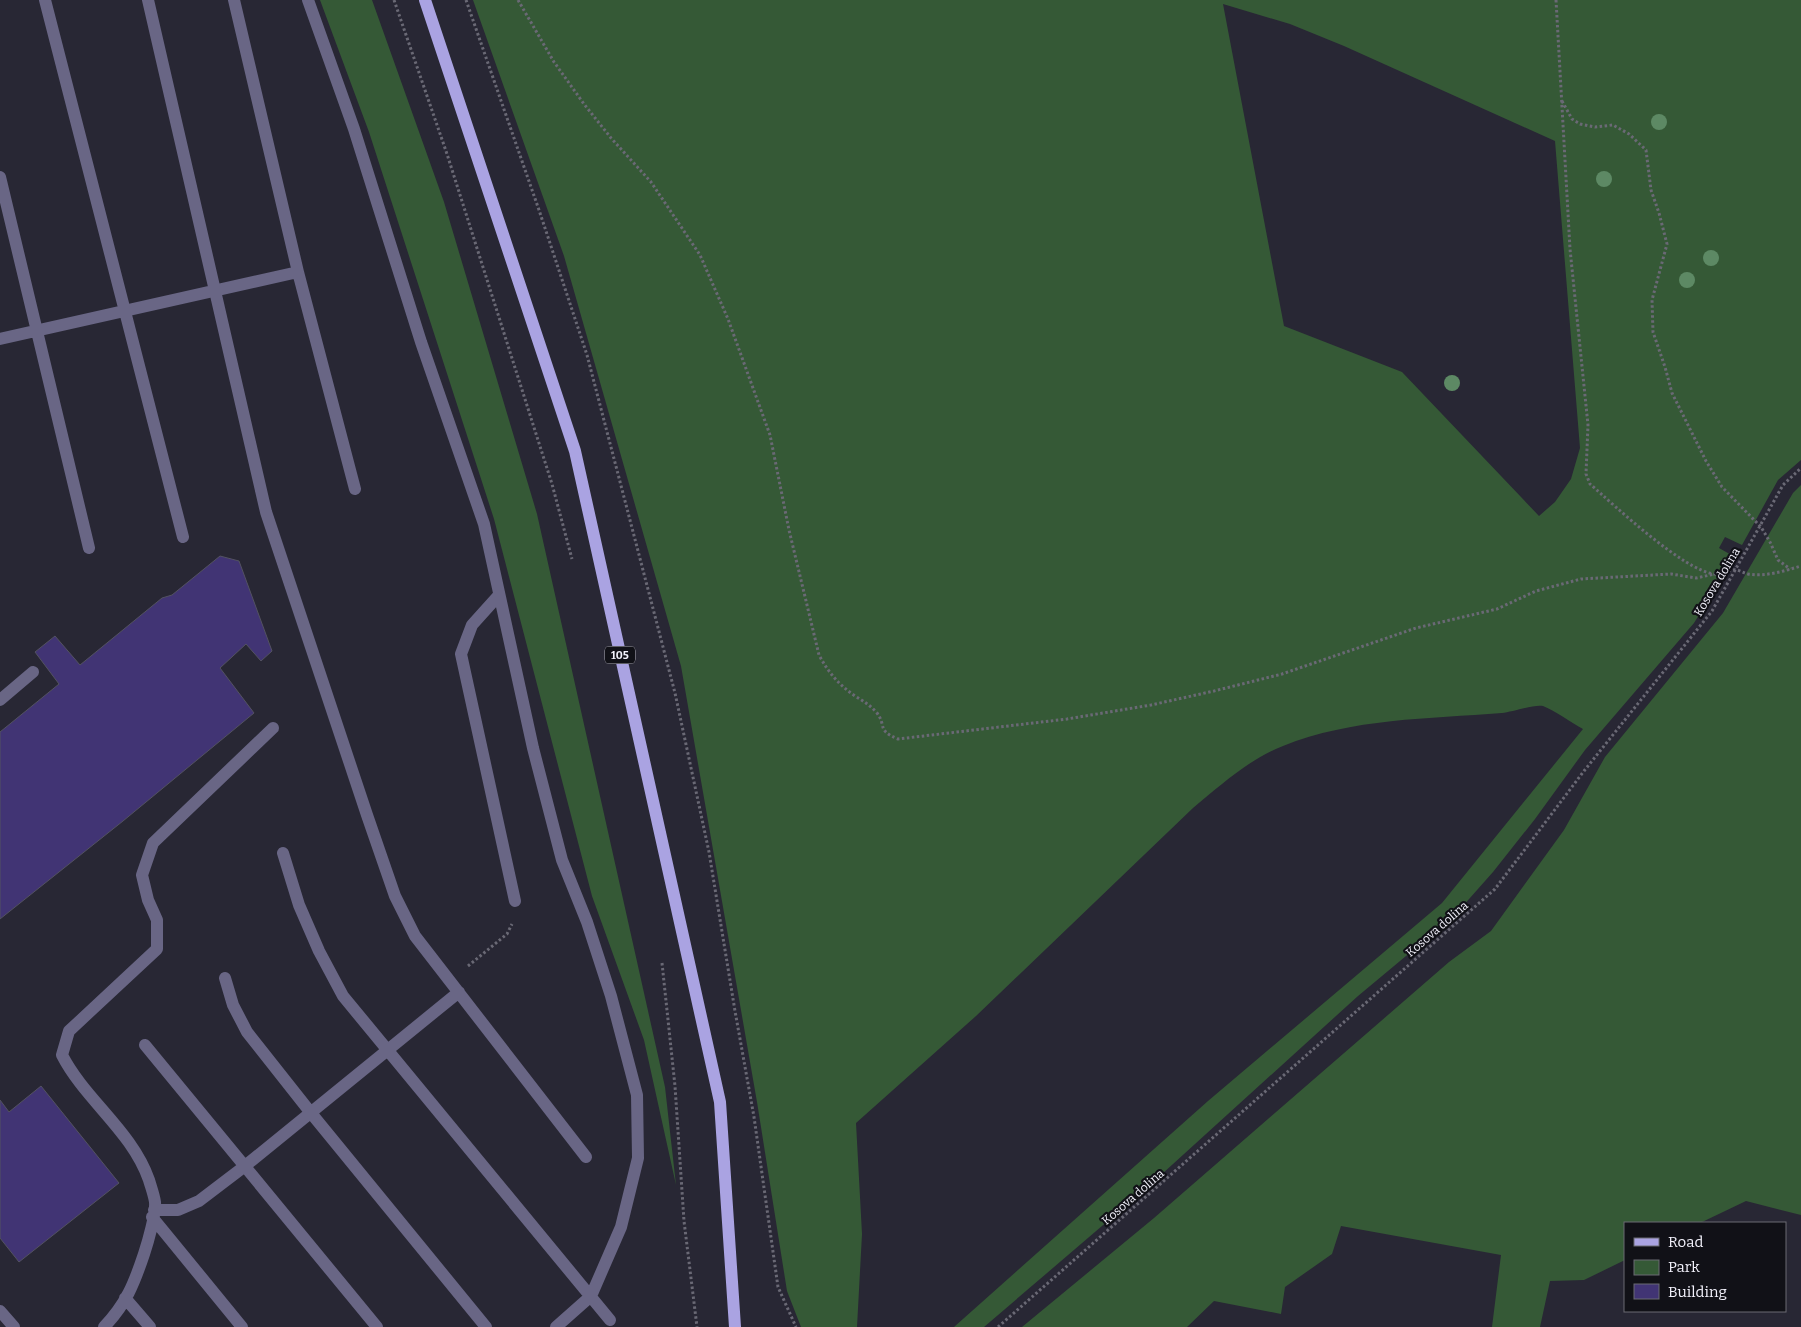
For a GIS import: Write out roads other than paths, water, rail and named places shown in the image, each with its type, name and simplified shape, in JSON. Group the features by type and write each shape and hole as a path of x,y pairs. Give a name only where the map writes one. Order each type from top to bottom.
{"main road":[{"name":"105","path":"425,0 575,451 720,1102 735,1327"}],"lane":[{"path":"45,0 183,537"},
{"path":"148,0 266,512 395,896 415,936 586,1157"},
{"path":"234,0 298,272 355,489"},
{"path":"308,0 354,129 421,342 484,524 532,748 562,860 587,922 611,996 631,1065 637,1095 638,1158 621,1227 590,1296 556,1327"},
{"path":"0,177 89,548"},
{"path":"0,339 298,272"},
{"path":"499,595 472,625 461,654 515,901"},
{"path":"0,700 33,672"},
{"path":"104,1327 112,1319 132,1288 147,1244 155,1203 143,1164 124,1136 70,1071 62,1055 68,1030 157,949 157,920 148,900 142,875 153,843 273,728"},
{"path":"283,853 300,905 319,951 343,996 610,1320"},
{"path":"224,978 247,1032 486,1327"},
{"path":"153,1213 178,1210 199,1201 311,1113 459,992"},
{"path":"145,1045 377,1327"},
{"path":"153,1213 242,1327"},
{"path":"126,1298 150,1327"},
{"path":"0,1311 14,1327"}]}
